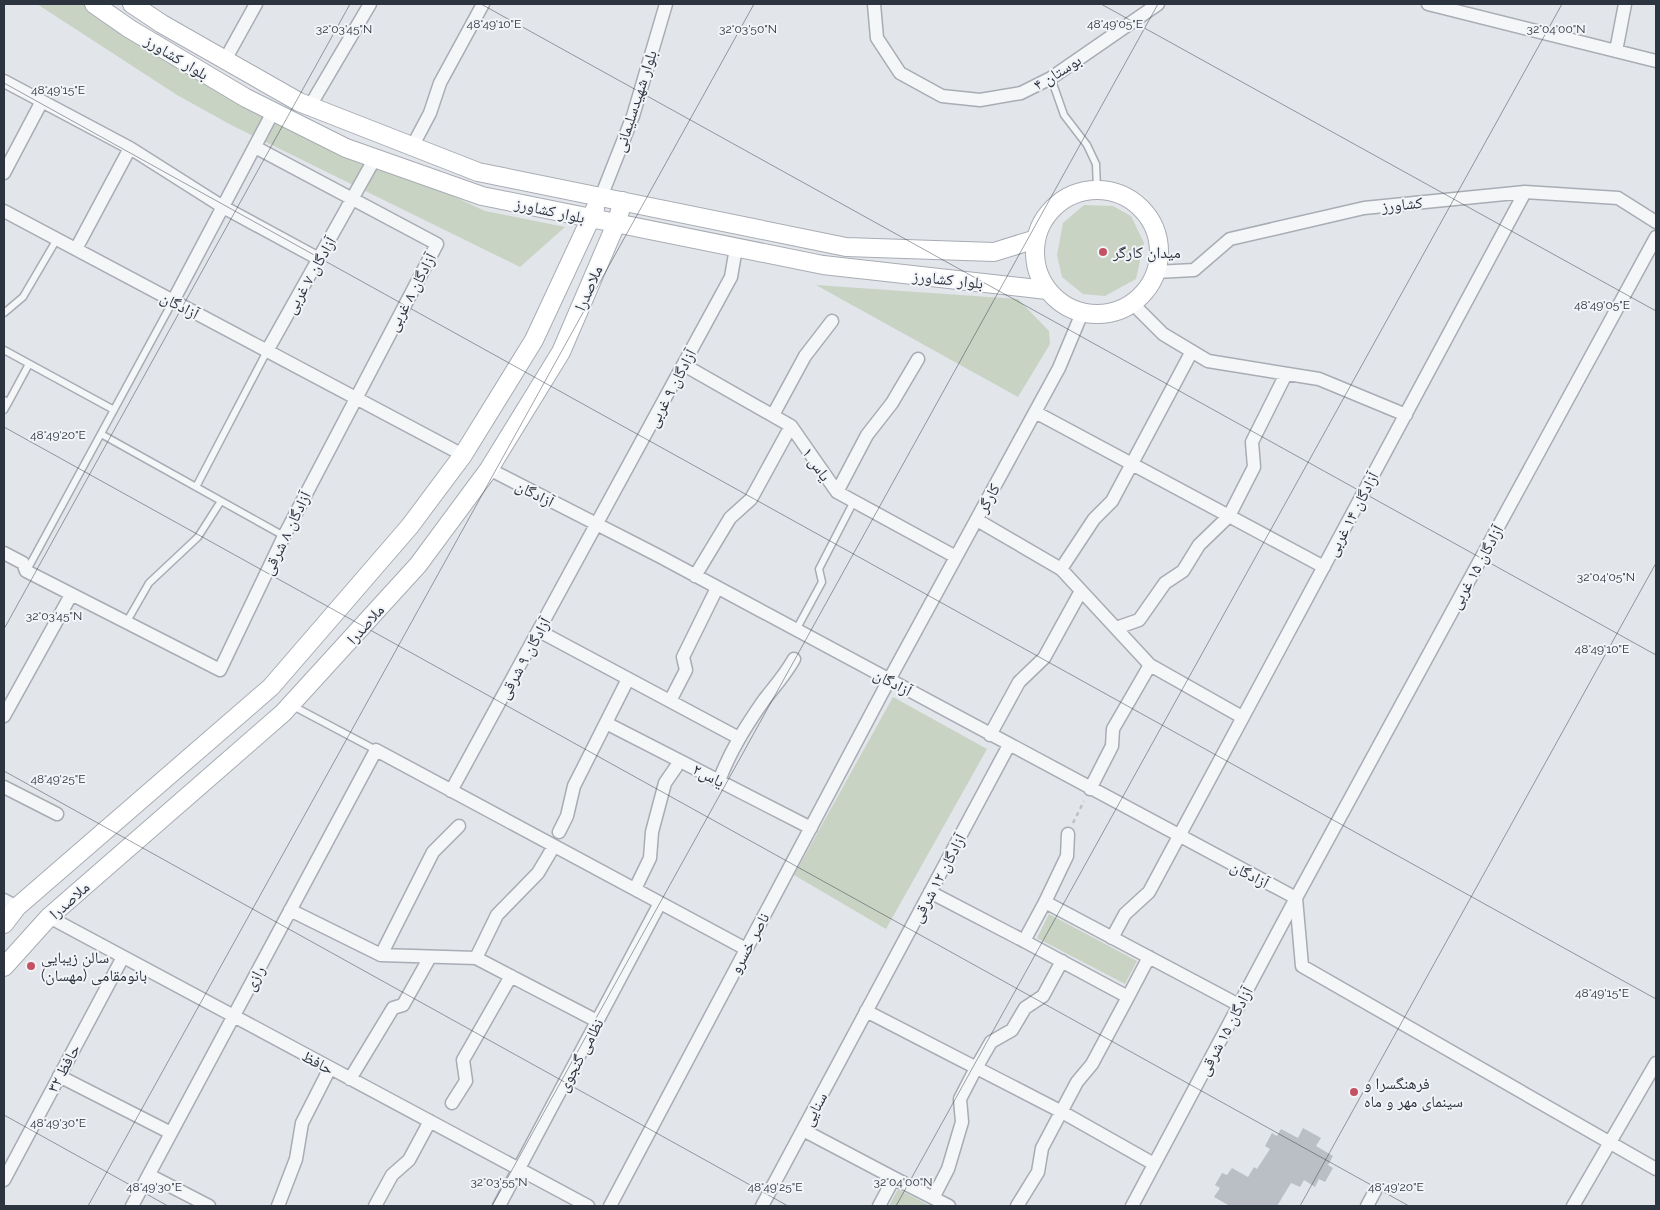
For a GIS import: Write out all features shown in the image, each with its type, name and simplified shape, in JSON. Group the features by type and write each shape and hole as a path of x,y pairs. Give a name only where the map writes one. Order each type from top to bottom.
{"main road":[{"name":"بلوار کشاورز","path":"94,4 246,98 273,112 346,148 482,196 823,265 1047,290"},
{"name":"بلوار کشاورز","path":"132,4 162,24 310,106 478,172 846,247 994,252 1036,239"},
{"path":"1097,189 1118,192 1137,202 1151,218 1159,238 1160,260 1154,280 1141,297 1124,309 1103,315 1082,313 1062,304 1047,290 1038,274 1035,257 1036,239 1044,219 1058,203 1076,193 1097,189"},
{"name":"ملاصدرا","path":"4,924 10,904 271,687 410,526 463,455 534,340 601,197"},
{"name":"ملاصدرا","path":"4,967 49,917 291,705 418,565 489,469 561,352 616,224 622,201"}],"street":[{"path":"225,60 256,4"},
{"path":"310,106 370,4"},
{"name":"بلوار شهیدسلیمانی","path":"601,197 633,116 666,4"},
{"name":"بوستان ۴","path":"874,4 877,38 900,73 942,96 980,100 1021,93 1051,78 1158,4"},
{"path":"1428,4 1656,61"},
{"path":"1616,51 1624,4"},
{"path":"412,146 430,113 440,83 481,5"},
{"path":"4,81 130,148 223,207 320,259"},
{"path":"4,173 42,101"},
{"path":"174,301 273,112"},
{"path":"255,147 353,199"},
{"path":"76,249 130,148"},
{"name":"آزادگان ۷ غربی","path":"267,351 375,158"},
{"name":"کشاورز","path":"1156,272 1194,270 1230,239 1364,208 1525,192 1618,198 1656,222"},
{"name":"آزادگان ۱۴ غربی","path":"1112,938 1125,914 1149,892 1525,192"},
{"name":"آزادگان ۸ غربی","path":"353,199 437,244 354,397"},
{"name":"آزادگان","path":"4,210 463,455"},
{"name":"آزادگان ۱۵ غربی","path":"1296,898 1656,237"},
{"name":"آزادگان ۹ غربی","path":"598,525 731,277 736,248"},
{"path":"1132,303 1163,334 1208,361 1319,379 1406,415"},
{"name":"کارگر","path":"889,680 1059,368 1082,313"},
{"path":"773,416 805,356 832,321"},
{"path":"1061,569 1094,519 1112,501 1192,351"},
{"path":"836,492 867,435 892,403 918,359"},
{"name":"یاس ۱","path":"684,365 791,426 836,492 956,557"},
{"path":"1116,628 1140,620 1165,583 1183,571 1199,545 1229,516 1254,467 1252,442 1286,374"},
{"name":"آزادگان ۸ شرقی","path":"126,623 220,670 284,536 354,397"},
{"path":"1035,412 1324,567"},
{"path":"695,576 730,518 751,499 791,426"},
{"name":"آزادگان","path":"489,469 695,576 1296,898"},
{"path":"977,520 1061,569 1150,665 1242,717"},
{"name":"آزادگان ۹ شرقی","path":"452,791 598,525"},
{"path":"4,553 23,563 26,571 126,623"},
{"path":"670,701 686,670 683,657 717,588"},
{"path":"990,735 1019,682 1044,658 1081,591"},
{"path":"4,716 71,595"},
{"path":"539,631 739,738"},
{"path":"719,781 728,755 765,699 785,676 794,660"},
{"path":"1090,789 1112,746 1113,729 1150,665"},
{"path":"559,832 567,816 574,786 628,679"},
{"name":"ناصر خسرو","path":"610,1206 889,680"},
{"name":"یاس۲","path":"606,723 811,828"},
{"name":"آزادگان ۱۲ شرقی","path":"866,1011 1009,745"},
{"path":"376,750 746,949"},
{"name":"رازی","path":"132,1206 376,750"},
{"path":"635,889 650,858 652,832 665,783 676,767"},
{"path":"4,787 57,814"},
{"path":"381,956 434,852 459,826"},
{"path":"1024,941 1067,856 1068,834"},
{"path":"476,958 498,915 538,873 554,846"},
{"path":"930,892 1128,997"},
{"path":"1296,898 1302,966 1656,1169"},
{"name":"آزادگان ۱۵ شرقی","path":"1132,1206 1296,898"},
{"path":"1044,902 1239,1005"},
{"name":"نظامی گنجوی","path":"499,1206 660,903"},
{"path":"290,910 381,956 476,958 597,1021"},
{"name":"حافظ","path":"49,917 588,1206"},
{"name":"حافظ ۳۲","path":"4,1180 123,957"},
{"path":"350,1079 392,1008 403,1005 430,957"},
{"path":"1017,1206 1038,1172 1042,1148 1077,1082 1092,1064 1149,957"},
{"path":"933,1198 948,1169 962,1122 960,1099 976,1068 991,1042 1012,1030 1025,1008 1043,996 1062,962"},
{"path":"452,1103 466,1081 463,1060 511,976"},
{"path":"866,1011 1062,1112 1154,1164"},
{"name":"سنایی","path":"762,1206 866,1011"},
{"path":"1573,1206 1656,1063"},
{"path":"278,1206 296,1159 302,1123 330,1068"},
{"path":"59,1076 171,1133"},
{"path":"375,1206 392,1175 409,1160 430,1122"},
{"path":"803,1130 949,1206"},
{"path":"149,1175 209,1206"},
{"path":"879,1206 894,1178"},
{"path":"1367,1206 1375,1191"}],"lane":[{"path":"1051,78 1064,115 1087,145 1096,164 1097,189"},
{"path":"4,313 24,297 57,239"},
{"path":"26,571 174,301"},
{"path":"4,350 114,410"},
{"path":"196,487 267,351"},
{"path":"4,410 6,402 29,364"},
{"path":"101,434 284,536"},
{"path":"126,623 149,583 198,537 221,501"},
{"path":"796,630 822,582 819,570 854,501"},
{"path":"291,705 376,750"}],"path":[{"path":"1068,834 1090,789"}],"green space":[{"path":"37,4 82,4 273,112 485,211 565,227 520,267 233,126 177,95"},
{"path":"1084,205 1113,206 1131,216 1144,243 1136,279 1105,296 1083,294 1062,277 1057,255 1063,223"},
{"path":"816,285 1018,299 1049,331 1050,344 1018,397"},
{"path":"893,697 987,749 886,929 794,875"},
{"path":"1049,914 1137,961 1125,984 1037,938"},
{"path":"898,1189 930,1206 889,1206"}],"building":[{"path":"1303,1128 1321,1138 1316,1146 1333,1156 1328,1165 1333,1168 1325,1182 1319,1179 1315,1187 1304,1180 1300,1187 1291,1183 1277,1206 1230,1206 1214,1197 1220,1188 1215,1185 1222,1173 1227,1175 1232,1168 1248,1177 1254,1167 1257,1169 1270,1149 1265,1146 1272,1133 1277,1136 1281,1129 1298,1138"}],"place":[{"name":"میدان کارگر","path":"1103,252"},
{"name":"سالن زیبایی بانومقامی (مهسان)","path":"31,966"},
{"name":"فرهنگسرا و سینمای مهر و ماه","path":"1354,1092"}]}
